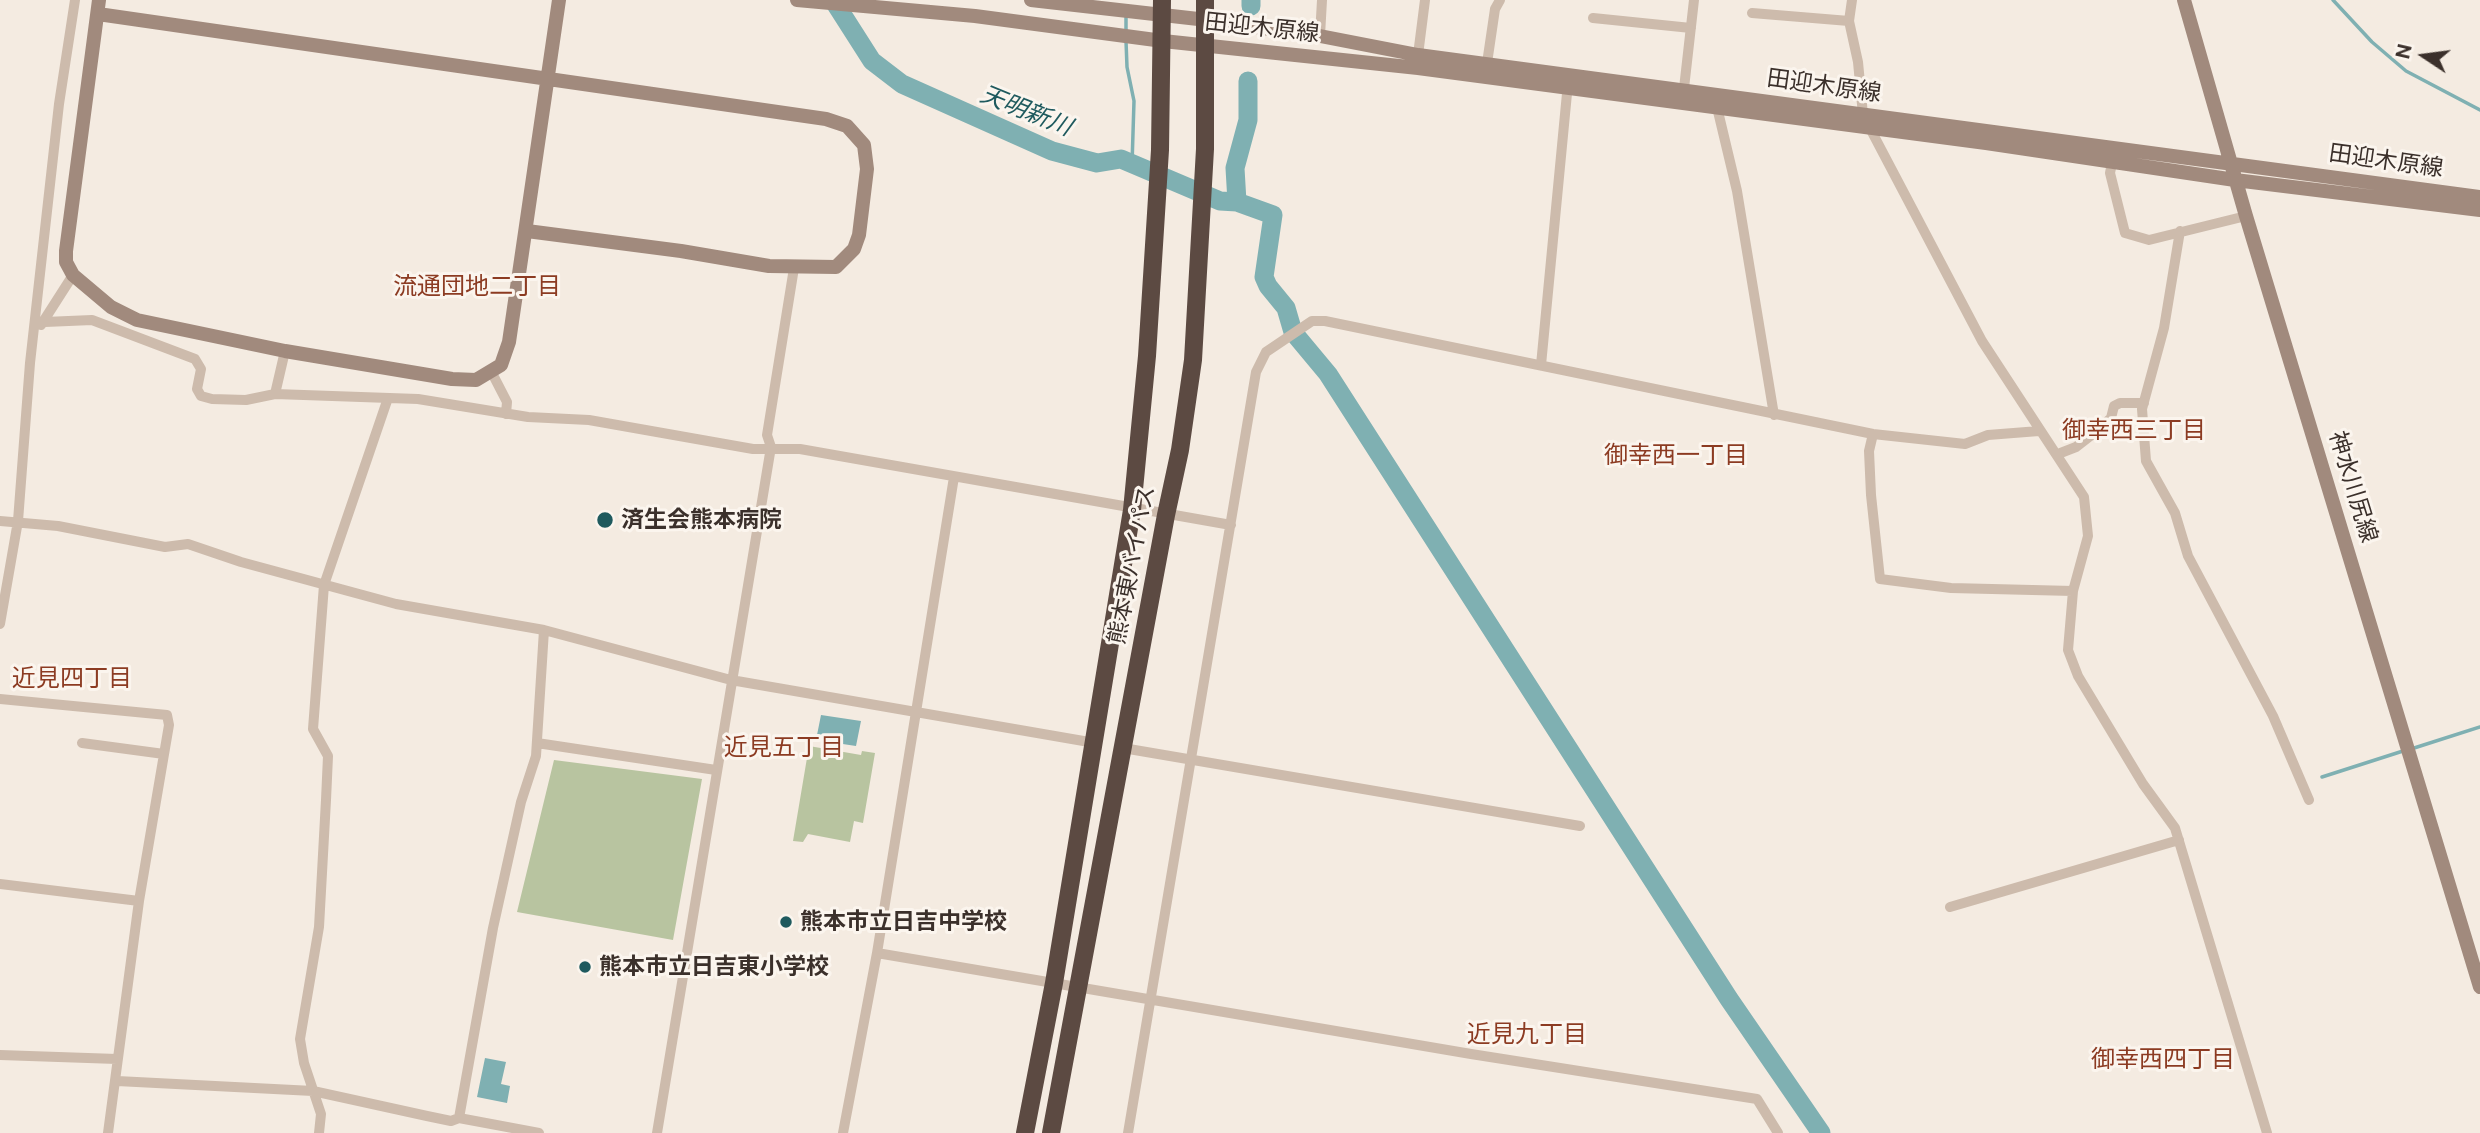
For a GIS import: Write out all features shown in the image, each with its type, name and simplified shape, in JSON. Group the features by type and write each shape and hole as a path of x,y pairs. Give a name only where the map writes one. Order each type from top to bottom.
{"highway":[{"name":"熊本東バイパス","path":"1051,1133 1180,450 1193,360 1205,149 1205,0"},
{"name":"熊本東バイパス","path":"1024,1133 1054,983 1132,510 1160,149 1163,8"}],"main road":[{"path":"527,232 794,268 836,267 854,249 859,235 867,169 864,145 847,127 826,119 546,80 98,7 66,262 72,275 103,301 137,320 285,351 452,379 476,380 492,373 501,365 509,342 527,232 546,80 559,0"},
{"name":"田迎木原線","path":"797,0 1048,24 1163,41 1486,70 1683,97 1870,128 2112,163 2480,209"},
{"name":"田迎木原線","path":"1031,0 1138,14 1163,8 1207,20 1320,36 1486,70"},
{"name":"神水川尻線","path":"2184,0 2235,180 2480,987"},
{"name":"田迎木原線","path":"1716,102 1863,115 2480,197"}],"street":[{"path":"0,624 18,521 59,104 75,0"},
{"path":"1320,36 1322,0"},
{"path":"1418,55 1425,0"},
{"path":"1683,97 1694,0"},
{"path":"1852,0 1849,22 1858,62 1863,115 1982,341 2084,497 2089,523 2088,536 2073,592 2068,650 2078,676 2143,784 2175,828 2267,1133"},
{"path":"1486,70 1499,1"},
{"path":"1752,13 1849,22"},
{"path":"1593,18 1691,28"},
{"path":"1541,365 1568,81"},
{"path":"1716,102 1737,191 1774,415"},
{"path":"2112,163 2110,173 2126,233 2149,240 2246,216"},
{"path":"2180,231 2164,328 2144,403 2146,461 2175,513 2188,555 2273,716 2309,800"},
{"path":"657,1133 730,680 771,447 767,435 794,268"},
{"path":"36,329 45,322 72,275"},
{"path":"45,322 92,320 195,359 201,369 197,389 201,396 246,400 275,394 418,398 506,414 589,420 753,449 800,449 1132,510 1231,525"},
{"path":"1128,1133 1256,372 1266,352 1312,321 1541,365 1872,434 1965,444 1988,435 2039,431"},
{"path":"275,394 285,351"},
{"path":"492,373 507,402 506,414"},
{"path":"320,1133 321,1114 300,1039 318,927 326,800 328,756 313,729 324,586 388,398"},
{"path":"2058,454 2076,447 2094,433 2111,418 2114,406 2120,403 2144,403"},
{"path":"1872,434 1869,451 1871,495 1880,579 1951,588 2073,592"},
{"path":"844,1133 877,953 954,477"},
{"path":"0,521 18,521 165,547 188,544 324,586 396,604 544,630 730,680 1095,743"},
{"path":"460,1118 493,928 537,743 544,630"},
{"path":"0,699 167,715 164,754 139,901 108,1133"},
{"path":"82,743 164,754"},
{"path":"537,743 716,770"},
{"path":"1123,748 1580,826"},
{"path":"1950,907 2179,840"},
{"path":"0,884 139,901"},
{"path":"877,953 1757,1099 1778,1133"},
{"path":"0,1055 117,1059"},
{"path":"117,1080 313,1091 451,1121 460,1118 539,1133"}],"green space":[{"path":"809,746 861,755 862,751 875,753 863,823 854,821 850,842 808,834 803,842 793,841"},
{"path":"554,760 702,779 673,940 517,912"}],"water":[{"path":"821,715 861,721 856,746 816,740"},
{"path":"485,1058 506,1062 501,1084 510,1086 507,1103 477,1097"}],"waterway":[{"name":"天明新川","path":"833,0 872,61 902,84 1052,151 1097,163 1121,159 1220,201 1237,202"},
{"path":"1251,0 1251,6"},
{"path":"2333,0 2372,42 2406,71 2480,110"},
{"path":"1126,16 1126,33"},
{"path":"1126,41 1127,67 1134,101 1132,165"},
{"path":"1248,81 1248,120 1235,168 1237,202 1273,215 1264,277 1286,308 1293,332 1328,374 1729,999 1821,1133"},
{"path":"2411,749 2480,727"},
{"path":"2322,777 2403,751"}],"place":[{"name":"済生会熊本病院","path":"605,520"},
{"name":"熊本市立日吉中学校","path":"786,922"},
{"name":"熊本市立日吉東小学校","path":"585,967"}],"district":[{"name":"流通団地二丁目","path":"477,287"},
{"name":"御幸西三丁目","path":"2134,431"},
{"name":"御幸西一丁目","path":"1676,456"},
{"name":"近見四丁目","path":"72,679"},
{"name":"近見五丁目","path":"784,748"},
{"name":"近見九丁目","path":"1527,1035"},
{"name":"御幸西四丁目","path":"2163,1060"}]}
